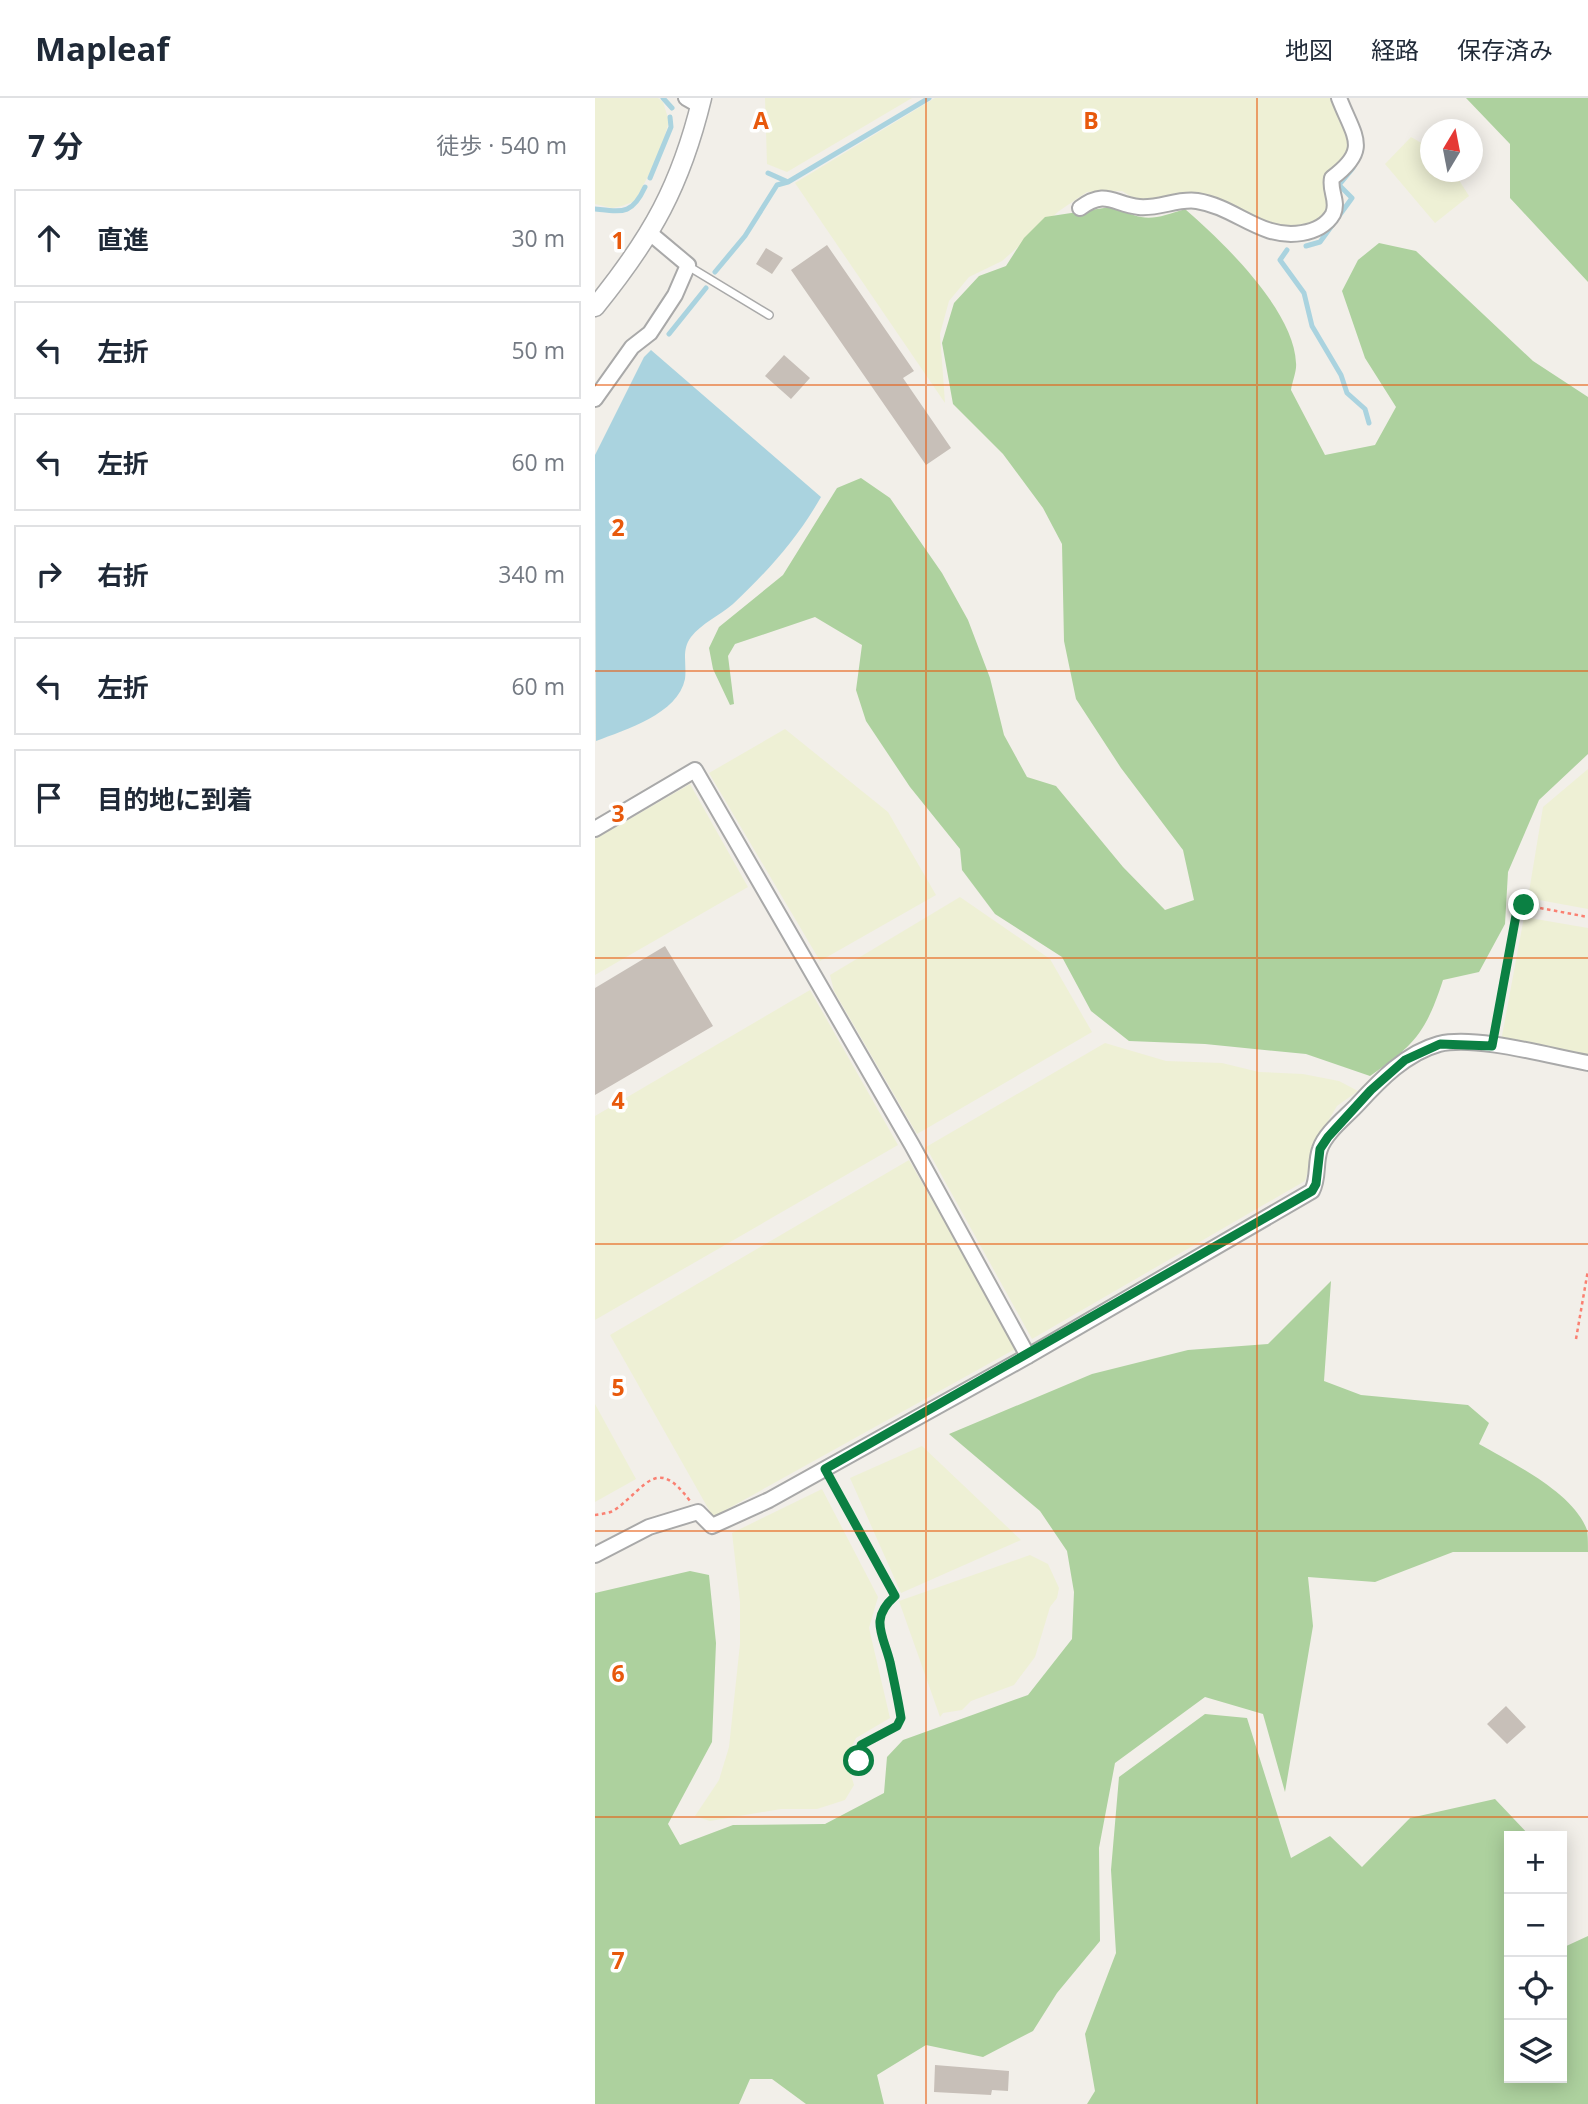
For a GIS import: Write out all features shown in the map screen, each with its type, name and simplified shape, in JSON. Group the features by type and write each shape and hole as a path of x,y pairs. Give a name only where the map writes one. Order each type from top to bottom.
{"street":[{"path":"1080,208 1093,198 1117,199 1147,207 1199,201 1277,234 1312,231 1325,224 1333,213 1336,202 1330,187 1332,178 1350,164 1356,155 1356,142 1339,98"},
{"path":"595,307 651,234 684,162 696,101"},
{"path":"595,399 632,347 650,333 675,296 688,265 651,234"},
{"path":"595,829 695,770 912,1145 1028,1356"},
{"path":"595,1555 649,1527 698,1512 712,1526 825,1469 1028,1356 1312,1191 1316,1184 1320,1149 1328,1137 1371,1090 1405,1060 1440,1044 1492,1046 1588,1063"}],"lane":[{"path":"688,265 769,314"}],"path":[{"path":"1492,1046 1517,910 1524,905 1588,917"},
{"path":"1576,1339 1588,1270"},
{"path":"825,1469 895,1596 885,1605 880,1634 889,1658 901,1718 897,1726 861,1745 859,1761 864,1770"},
{"path":"595,1515 614,1511 645,1483 663,1478 676,1482 698,1512"}],"green space":[{"path":"595,98 658,98 663,102 669,121 660,153 635,201 622,206 612,208 595,204"},
{"path":"765,98 912,98 787,172 767,164"},
{"path":"935,98 1334,98 1349,146 1348,159 1325,180 1329,207 1321,219 1309,227 1290,230 1271,226 1192,194 1151,202 1137,200 1122,191 1087,192 1059,211 1002,261 969,277 949,301 940,334 945,403 795,183"},
{"path":"1466,98 1588,98 1588,282 1510,198 1510,144"},
{"path":"1411,137 1420,142 1420,182 1460,182 1469,196 1435,223 1385,164"},
{"path":"1117,206 1134,215 1150,218 1185,209 1254,279 1283,321 1292,343 1296,366 1291,390 1325,455 1375,445 1396,407 1365,358 1342,291 1358,260 1379,243 1416,251 1533,361 1588,397 1588,754 1539,800 1508,872 1505,924 1479,972 1443,980 1431,1013 1417,1036 1398,1055 1370,1076 1306,1054 1205,1044 1129,1041 1091,1011 1062,957 995,914 962,870 960,849 910,787 866,721 856,690 862,645 815,617 735,644 728,656 734,704 730,705 713,669 709,648 719,627 783,575 837,488 861,478 890,498 942,573 968,620 990,678 1004,735 1027,777 1056,786 1123,867 1165,910 1194,900 1183,850 1121,768 1076,699 1064,641 1062,544 1043,508 1003,454 953,404 942,343 954,303 979,276 1006,266 1024,238 1045,217"},
{"path":"785,729 888,812 936,895 820,961 709,773"},
{"path":"1588,769 1588,909 1528,898 1543,807"},
{"path":"690,784 748,887 595,975 595,839"},
{"path":"960,897 1050,959 1092,1032 917,1134 834,991 830,975"},
{"path":"1524,917 1588,928 1588,1056 1501,1041"},
{"path":"810,990 898,1145 595,1320 595,1116"},
{"path":"1105,1043 1166,1061 1222,1063 1259,1072 1303,1074 1339,1081 1358,1091 1337,1106 1319,1136 1305,1181 1032,1339 926,1147"},
{"path":"909,1160 1017,1348 713,1517 610,1335"},
{"path":"1331,1281 1324,1381 1361,1395 1468,1405 1489,1423 1479,1444 1540,1480 1569,1503 1580,1516 1587,1530 1588,1552 1453,1552 1375,1582 1308,1577 1313,1626 1285,1792 1263,1714 1205,1697 1115,1763 1099,1848 1100,1941 1057,1993 1033,2031 983,2057 926,2045 877,2075 884,2104 806,2104 772,2079 750,2079 739,2104 595,2104 595,1593 690,1571 709,1575 716,1643 712,1742 668,1824 680,1845 733,1825 825,1824 884,1793 887,1757 903,1740 1028,1695 1072,1639 1074,1592 1067,1551 1040,1511 949,1434 1092,1374 1188,1350 1268,1344"},
{"path":"595,1404 636,1479 595,1502"},
{"path":"922,1446 1021,1540 901,1593 850,1478"},
{"path":"822,1489 878,1597 869,1628 890,1718 856,1738 846,1758 854,1785 845,1800 817,1809 781,1809 710,1821 695,1816 719,1780 729,1747 740,1644 740,1602 732,1533"},
{"path":"1030,1555 1048,1564 1059,1588 1057,1598 1050,1607 1035,1657 1014,1685 971,1701 962,1710 943,1713 940,1717 899,1601"},
{"path":"1205,1714 1247,1718 1291,1858 1330,1836 1362,1867 1410,1818 1495,1799 1525,1831 1504,1831 1504,2083 1567,2083 1567,1946 1588,1936 1588,2104 1087,2104 1095,2091 1085,2034 1116,1953 1111,1870 1119,1777"}],"water":[{"path":"651,350 821,497 792,541 770,567 733,604 691,637 685,652 685,679 672,702 649,719 596,741 595,455 644,357"}],"building":[{"path":"827,245 914,371 903,378 951,448 926,465 791,270"},
{"path":"766,248 783,258 772,274 756,264"},
{"path":"784,355 810,378 791,399 765,376"},
{"path":"665,946 713,1026 595,1095 595,988"},
{"path":"1506,1706 1526,1727 1507,1744 1487,1724"},
{"path":"935,2065 1009,2071 1008,2091 992,2090 991,2095 934,2092"}],"waterway":[{"path":"663,98 672,108"},
{"path":"768,173 788,182 929,98"},
{"path":"650,178 671,127 670,117"},
{"path":"1306,246 1320,242 1352,198 1339,185 1353,168"},
{"path":"715,272 745,236 777,185 788,182"},
{"path":"595,209 626,210 636,203 645,187"},
{"path":"1287,250 1280,260 1304,293 1312,326 1341,375 1347,393 1365,409 1369,423"},
{"path":"669,334 706,288"}],"route":[{"path":"859,1761 861,1745 897,1726 901,1718 889,1658 880,1634 885,1605 895,1596 825,1469 1028,1356 1312,1191 1316,1184 1320,1149 1328,1137 1371,1090 1405,1060 1440,1044 1492,1046 1517,910 1524,905"}]}
